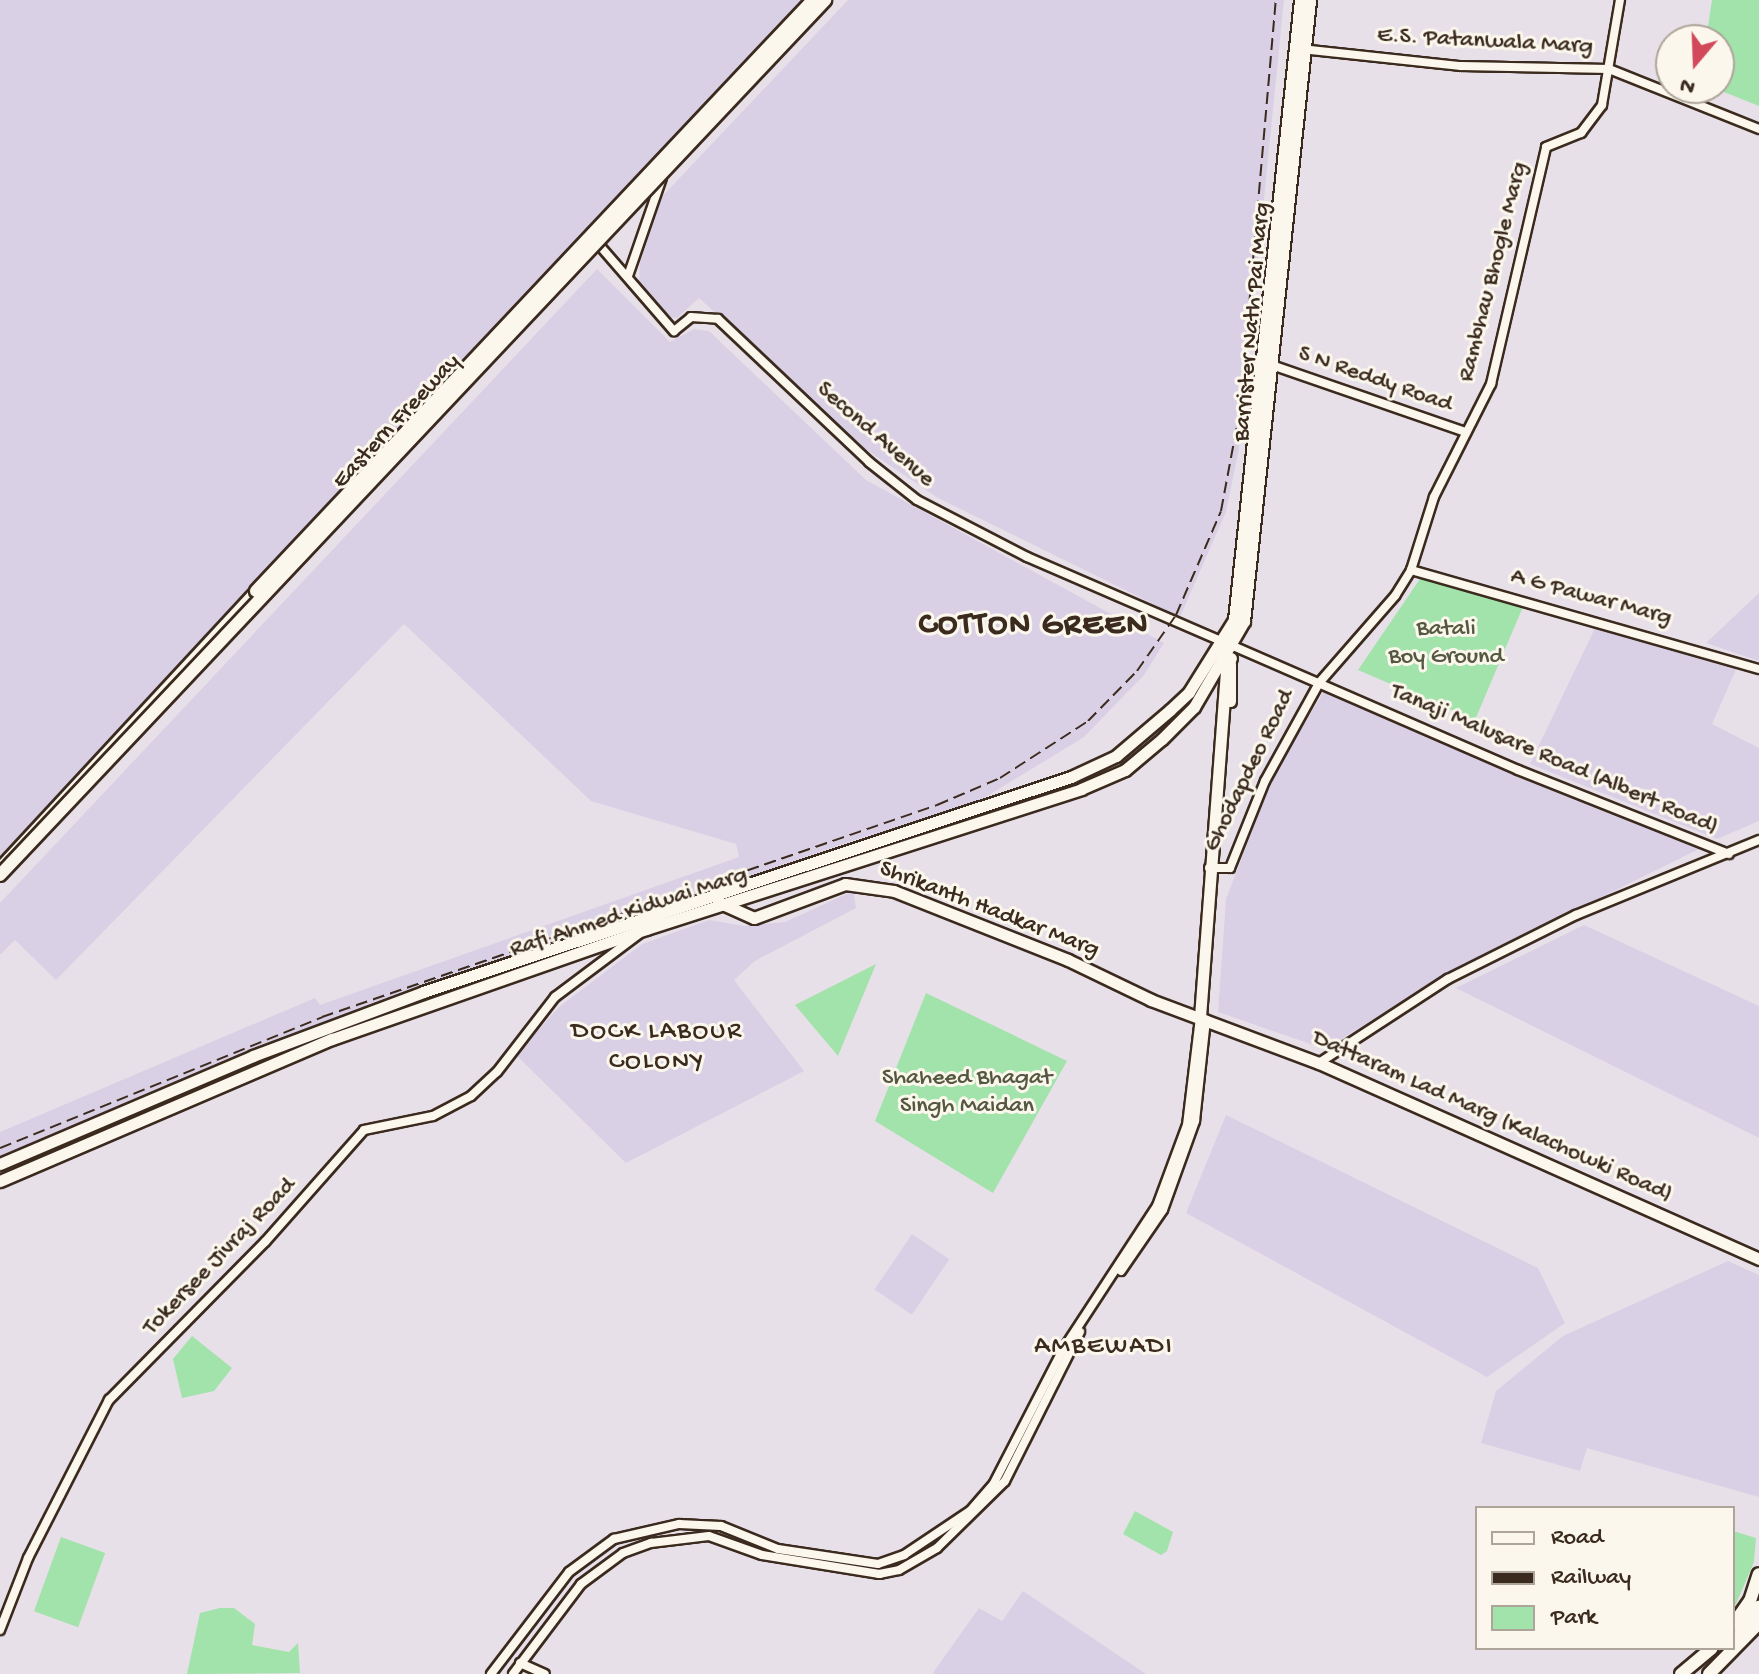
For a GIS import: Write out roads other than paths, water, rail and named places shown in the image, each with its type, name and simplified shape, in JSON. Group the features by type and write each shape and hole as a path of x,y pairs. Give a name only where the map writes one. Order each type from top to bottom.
{"highway":[{"name":"Eastern Freeway","path":"0,865 813,0"},
{"name":"Eastern Freeway","path":"0,877 825,0"},
{"path":"1735,1636 1757,1594 1759,1574"},
{"path":"1735,1622 1757,1594"},
{"path":"1735,1637 1759,1607"},
{"path":"1735,1647 1759,1623"},
{"path":"1681,1674 1710,1650"},
{"path":"1695,1674 1722,1650"},
{"path":"1709,1674 1733,1650"}],"main road":[{"name":"Barrister Nath Pai Marg","path":"1228,644 1245,613 1299,49 1300,0"},
{"name":"Barrister Nath Pai Marg","path":"1299,49 1310,0"},
{"name":"Ghodapdeo Road","path":"1203,1018 1211,869 1230,664 1228,644"},
{"name":"Rafi Ahmed Kidwai Marg","path":"0,1164 253,1056 423,992 1071,777 1105,761 1189,692 1228,644"},
{"name":"Rafi Ahmed Kidwai Marg","path":"0,1181 259,1069 646,929 1081,789 1125,770 1194,707 1228,644"},
{"name":"Shrikanth Hadkar Marg","path":"711,897 744,916 763,918 837,886 868,885 927,904 1203,1018"},
{"name":"Dattaram Lad Marg (Kalachowki Road)","path":"1203,1018 1319,1063 1759,1259"},
{"path":"253,1056 259,1069"},
{"path":"204,1077 210,1089"}],"street":[{"path":"0,865 806,0"},
{"path":"0,877 832,0"},
{"name":"Rambhau Bhogle Marg","path":"1411,570 1434,497 1491,384 1546,147 1581,133 1602,105 1620,0"},
{"name":"E.S. Patanwala Marg","path":"1299,49 1461,66 1609,69 1759,129"},
{"path":"650,166 662,178"},
{"path":"628,276 662,178"},
{"name":"Second Avenue","path":"600,246 674,331 691,317 718,319 869,462 917,500 1027,557 1228,644"},
{"name":"S N Reddy Road","path":"1268,364 1465,432"},
{"name":"A G Pawar Marg","path":"1411,570 1759,669"},
{"name":"Ghodapdeo Road","path":"1211,869 1226,870 1232,864 1265,781 1319,683 1395,596 1411,570"},
{"name":"Tanaji Malusare Road (Albert Road)","path":"1228,644 1518,770 1729,854"},
{"path":"1319,1063 1448,979 1576,915 1759,840"},
{"name":"Tokersee Jivraj Road","path":"0,1630 28,1558 109,1400 265,1242 364,1130 433,1116 471,1096 497,1072 555,997 646,929"},
{"path":"516,1673 520,1663 581,1584 623,1553 667,1540 709,1536 776,1554 878,1564 945,1529 994,1483 1062,1351 1157,1206 1187,1125 1203,1018"},
{"path":"491,1674 510,1645 569,1572 614,1539 641,1530 702,1525 737,1531 776,1554"},
{"path":"520,1663 545,1674"}],"railway":[{"path":"0,1148 322,1017 937,805 1000,778 1088,721 1137,671 1176,615 1221,511 1240,409 1276,0"}],"district":[{"name":"COTTON GREEN","path":"1034,626"},
{"name":"DOCK LABOUR COLONY","path":"657,1048"},
{"name":"AMBEWADI","path":"1104,1348"}],"park label":[{"name":"Batali Boy Ground","path":"1446,644"},
{"name":"Shaheed Bhagat Singh Maidan","path":"967,1093"}]}
